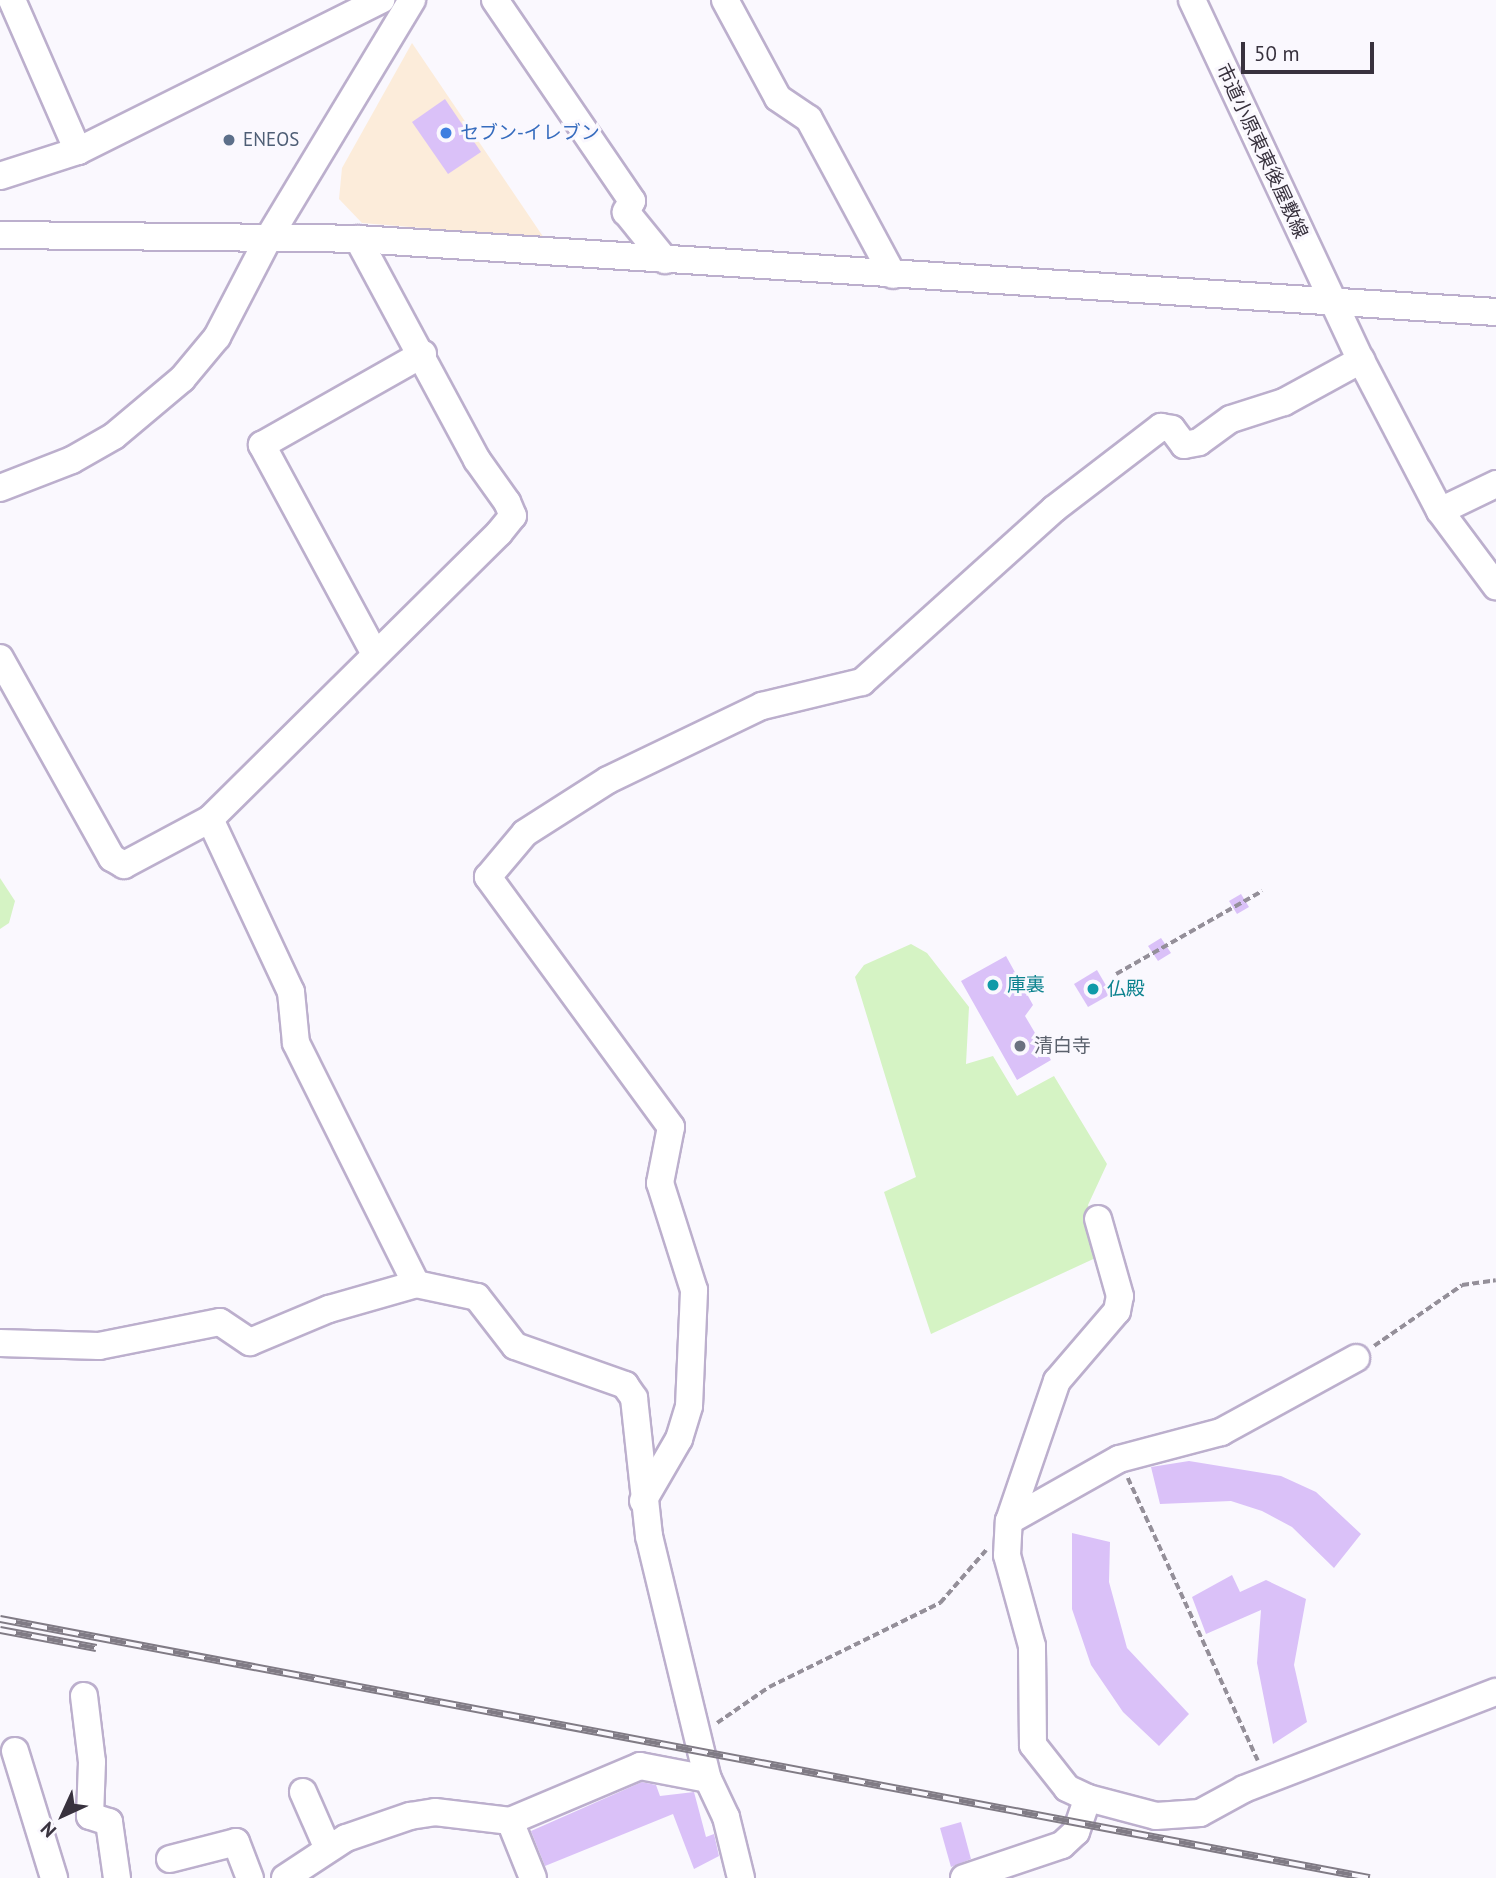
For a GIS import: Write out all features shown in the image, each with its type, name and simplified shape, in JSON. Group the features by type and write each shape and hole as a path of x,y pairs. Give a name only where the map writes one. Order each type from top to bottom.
{"street":[{"path":"12,0 78,151"},
{"path":"0,176 78,151 381,0"},
{"path":"0,488 72,460 158,405 217,337 269,237 412,0"},
{"path":"495,0 632,201 626,212 665,260"},
{"path":"725,0 778,98 808,119 892,275"},
{"name":"市道小原東東後屋敷線","path":"1192,0 1331,302 1361,360 1440,511 1496,586"},
{"path":"0,234 358,239 1496,312"},
{"path":"0,658 112,858 124,865 210,819 375,654 459,579 513,516 358,239"},
{"path":"375,654 262,445 423,354"},
{"path":"643,1501 679,1439 688,1406 694,1290 660,1183 671,1127 488,877 524,833 608,780 762,706 862,682 1054,509 1161,428 1172,429 1184,445 1199,442 1231,419 1284,402 1361,360"},
{"path":"1440,511 1496,484"},
{"path":"210,819 291,992 296,1043 416,1284"},
{"path":"1098,1219 1121,1296 1117,1311 1057,1381 1009,1521 1007,1555 1032,1646 1033,1745 1067,1788 1088,1798 1156,1816 1200,1813 1244,1789 1496,1692"},
{"path":"0,1343 99,1346 220,1322 250,1342 329,1309 416,1284 477,1297 515,1346 625,1385 634,1398 643,1501 699,1727 708,1779 726,1817 741,1878"},
{"path":"1009,1521 1119,1459 1221,1432 1356,1358"},
{"path":"84,1696 91,1735 90,1816 109,1822 117,1878"},
{"path":"15,1751 54,1878"},
{"path":"285,1878 328,1849 435,1812 510,1821 640,1766 708,1779"},
{"path":"303,1792 328,1849"},
{"path":"964,1878 1062,1845 1076,1832 1088,1798"},
{"path":"510,1821 533,1878"},
{"path":"170,1859 236,1842 250,1878"}],"path":[{"path":"1116,974 1262,891"},
{"path":"1356,1358 1462,1285 1496,1280"},
{"path":"1119,1459 1261,1765"},
{"path":"699,1727 723,1722 769,1687 940,1604 1009,1521"}],"shaded area":[{"path":"412,43 544,238 362,223 339,199 342,168"}],"green space":[{"path":"0,878 15,901 9,923 0,929"},
{"path":"911,944 927,953 969,1007 966,1064 993,1056 1017,1096 1054,1076 1107,1164 1088,1205 1102,1255 931,1334 884,1192 916,1177 855,977 864,965"}],"building":[{"path":"445,99 481,152 448,174 412,122"},
{"path":"1241,894 1249,907 1237,914 1229,901"},
{"path":"1161,938 1171,953 1158,961 1148,946"},
{"path":"1006,956 1033,1005 1025,1016 1051,1060 1017,1080 961,981"},
{"name":"仏殿","path":"1097,970 1111,994 1088,1007 1074,984"},
{"path":"1189,1461 1281,1476 1316,1492 1361,1534 1334,1568 1292,1527 1262,1511 1231,1501 1160,1504 1151,1467"},
{"path":"1072,1533 1110,1542 1109,1582 1127,1648 1189,1714 1159,1746 1123,1712 1091,1665 1072,1609"},
{"path":"1232,1575 1240,1592 1266,1580 1306,1599 1294,1665 1307,1722 1273,1744 1257,1663 1261,1610 1206,1634 1192,1597"},
{"path":"642,1782 656,1785 660,1796 694,1792 706,1837 714,1834 719,1856 694,1869 673,1814 545,1866 531,1831"},
{"path":"961,1822 971,1859 951,1867 940,1828"}],"railway":[{"path":"0,1619 1370,1878"},
{"path":"0,1630 96,1648"}],"place":[{"name":"セブン-イレブン","path":"446,133"},
{"name":"ENEOS","path":"229,140"},
{"name":"庫裏","path":"993,985"},
{"name":"仏殿","path":"1093,989"},
{"name":"清白寺","path":"1020,1046"}]}
